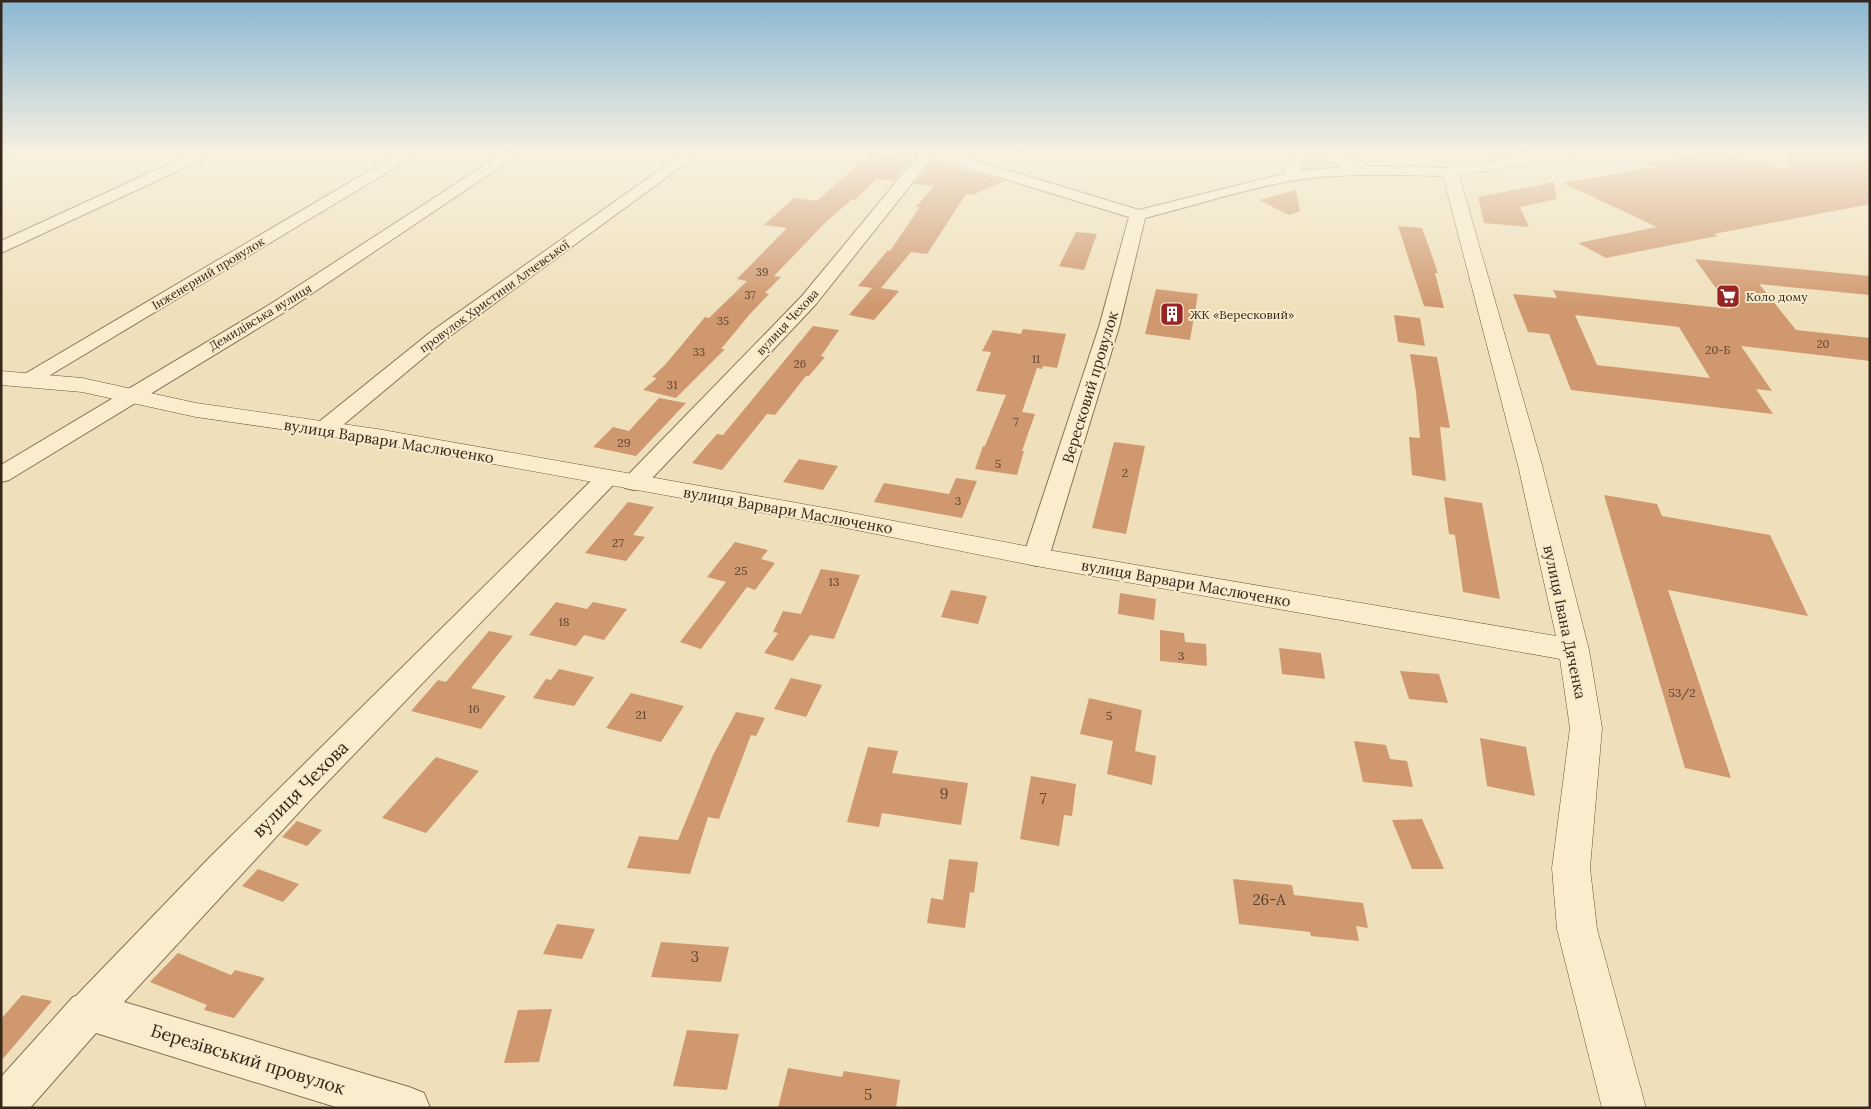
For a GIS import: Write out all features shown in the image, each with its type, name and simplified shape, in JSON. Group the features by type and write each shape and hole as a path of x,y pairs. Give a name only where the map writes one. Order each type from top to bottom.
{"street":[{"path":"1,248 96,204"},
{"name":"Інженерний провулок","path":"30,379 324,204"},
{"name":"Демидівська вулиця","path":"1,475 293,298 436,204"},
{"name":"провулок Христини Алчевської","path":"323,430 439,335 622,204"},
{"name":"вулиця Чехова","path":"2,1108 87,1011 200,891 620,480 809,300 888,204"},
{"path":"1101,204 1138,215 1183,204"},
{"name":"вулиця Івана Дяченка","path":"1459,204 1530,465 1574,650 1586,728 1571,868 1577,929 1624,1108"},
{"name":"Вересковий провулок","path":"1036,557 1109,327 1138,215"},
{"name":"вулиця Варвари Маслюченко","path":"1,378 30,379 82,385 196,410 323,430 377,436 831,517 1036,557 1574,650"},
{"name":"Березівський провулок","path":"87,1011 410,1108"}],"building":[{"path":"788,204 847,204 824,224 774,276 781,277 765,293 769,294 721,349 725,349 676,398 643,390 657,378 652,377 665,365 705,317 709,318 747,281 737,279 787,228 764,225"},
{"path":"919,204 960,204 927,254 911,252 881,288 899,291 874,320 849,315 872,288 858,286 888,250 890,251 920,207 916,207"},
{"path":"1267,204 1299,204 1300,211 1289,215"},
{"path":"1480,204 1535,204 1520,207 1529,227 1484,223"},
{"path":"1607,204 1870,204 1714,234 1717,236 1606,258 1578,243 1657,227"},
{"path":"1398,226 1422,228 1438,273 1435,273 1444,308 1424,306"},
{"path":"1076,232 1097,234 1084,270 1059,266"},
{"path":"1695,259 1870,276 1870,295 1759,284 1796,330 1870,338 1870,361 1741,346 1772,391 1756,389 1773,414 1571,390 1549,334 1528,332 1513,294 1557,298 1553,290 1731,309","holes":["1575,315 1679,327 1710,378 1597,365"]},
{"name":"ЖК «Вересковий»","path":"1156,289 1198,294 1190,340 1145,334"},
{"path":"1394,315 1420,318 1425,346 1398,342"},
{"path":"813,326 839,330 821,356 825,357 809,376 806,376 775,415 767,414 722,470 692,463 717,434 723,435"},
{"path":"1023,329 1066,334 1057,368 1043,366 1042,369 1037,368 1022,412 1035,414 1022,451 1024,451 1017,475 975,469 983,446 985,446 1006,395 976,391 991,352 982,351 993,330 1021,334"},
{"path":"1410,354 1437,357 1450,428 1440,427 1446,481 1412,475 1409,437 1420,438"},
{"path":"659,398 686,403 636,456 593,447 613,427 629,431"},
{"path":"1114,442 1145,446 1126,534 1092,528"},
{"path":"799,459 838,466 823,490 783,482"},
{"path":"956,478 977,481 962,518 874,502 884,483 949,494"},
{"path":"1604,495 1657,504 1662,516 1770,535 1808,616 1668,590 1731,778 1685,768"},
{"path":"1444,497 1482,503 1500,599 1463,592 1455,535 1449,534"},
{"path":"628,502 654,507 633,535 645,537 626,561 585,553"},
{"path":"735,542 768,550 761,559 775,563 755,590 747,587 701,649 680,642 726,582 707,577"},
{"path":"821,569 860,575 834,639 810,635 793,661 764,653 778,633 773,632 783,611 801,614"},
{"path":"951,590 987,596 978,624 941,617"},
{"path":"1120,593 1156,599 1154,620 1118,614"},
{"path":"556,602 587,609 593,602 627,609 604,640 584,635 576,646 529,635"},
{"path":"1160,630 1184,633 1185,642 1206,644 1207,666 1160,661"},
{"path":"489,631 513,636 471,688 506,696 481,729 411,711 438,680 446,682"},
{"path":"1279,648 1321,653 1325,679 1282,674"},
{"path":"559,669 594,677 574,706 533,698 546,679 551,680"},
{"path":"1400,671 1439,674 1448,703 1409,699"},
{"path":"791,678 822,685 806,717 774,709"},
{"path":"631,693 684,706 661,742 606,728"},
{"path":"1089,698 1142,710 1135,751 1156,756 1152,785 1107,774 1113,741 1080,734"},
{"path":"736,712 765,718 756,736 751,735 719,819 708,817 690,874 627,868 639,836 678,840 713,755"},
{"path":"1480,738 1526,747 1535,796 1487,786"},
{"path":"1354,741 1386,745 1390,759 1407,761 1413,787 1363,782"},
{"path":"868,747 898,751 892,773 968,783 961,825 882,813 879,827 847,822"},
{"path":"436,757 479,771 426,833 382,818"},
{"path":"1031,776 1076,784 1072,816 1064,815 1059,846 1020,839"},
{"path":"1422,819 1444,869 1412,869 1392,820"},
{"path":"297,821 322,830 307,846 282,837"},
{"path":"949,859 978,862 974,893 970,892 965,928 927,923 931,898 943,900"},
{"path":"258,869 299,884 283,902 242,886"},
{"path":"1233,879 1292,885 1294,895 1363,903 1368,928 1356,926 1359,941 1311,936 1310,932 1239,924"},
{"path":"557,924 595,929 582,959 543,954"},
{"path":"661,942 729,947 721,982 651,977"},
{"path":"178,953 231,975 235,970 265,978 234,1018 204,1010 207,1005 150,982"},
{"path":"22,995 52,1001 1,1061 1,1019"},
{"path":"552,1009 539,1062 504,1063 518,1010"},
{"path":"687,1030 739,1034 727,1090 673,1086"},
{"path":"788,1068 842,1077 844,1071 900,1080 896,1108 778,1108"}],"place":[{"name":"Коло дому","path":"1728,296"},
{"name":"ЖК «Вересковий»","path":"1172,314"}]}
